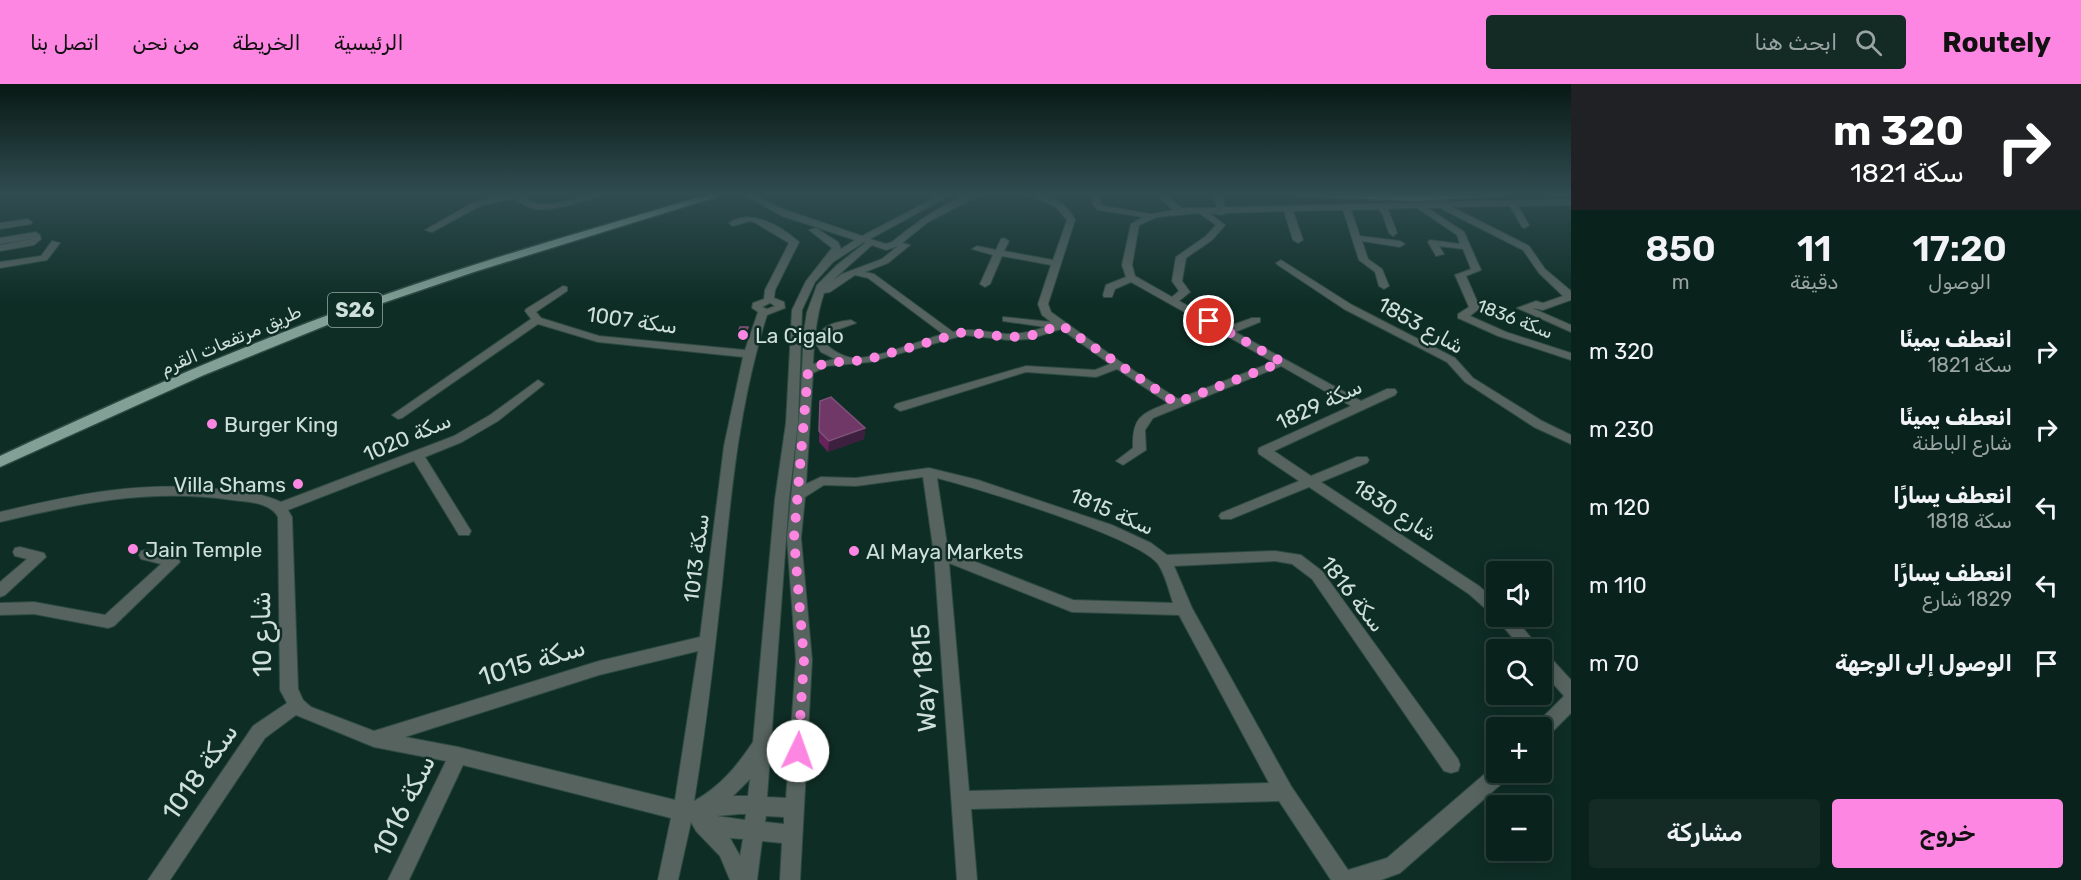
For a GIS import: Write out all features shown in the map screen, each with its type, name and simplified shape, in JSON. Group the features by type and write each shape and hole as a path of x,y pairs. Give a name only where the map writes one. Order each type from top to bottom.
{"main road":[{"name":"طريق مرتفعات القرم","path":"0,451 165,377 372,294 577,230"},
{"name":"طريق مرتفعات القرم","path":"0,462 158,390 322,322 503,260 601,230"}],"street":[{"path":"22,235 24,230"},
{"name":"سكة 1013","path":"669,880 694,813 708,642 730,458 748,354 772,307 770,290 794,242 774,230"},
{"path":"747,880 757,806 782,499 792,423 797,310 812,281 837,248 818,230"},
{"path":"826,230 882,253 899,250"},
{"path":"844,230 866,230"},
{"path":"790,880 804,660 794,538 812,312 821,287 830,276 862,244 884,230"},
{"path":"830,260 889,230"},
{"path":"862,244 892,246 912,230"},
{"path":"812,312 828,288 855,273 872,272 922,230"},
{"path":"1067,230 1043,304 1046,313 1176,403"},
{"path":"1134,230 1126,265 1131,278 1360,406"},
{"path":"1172,301 1185,292 1177,280 1181,257 1209,238 1216,230"},
{"path":"1295,230 1298,240"},
{"path":"1354,230 1364,260 1380,271 1384,286"},
{"name":"سكة 1836","path":"1457,230 1476,270 1460,275 1475,308 1462,316 1502,334 1571,357"},
{"path":"1493,230 1526,248 1542,271 1567,292 1569,297 1543,307 1536,304 1522,308 1571,328"},
{"path":"0,241 36,235 36,239 31,243 0,248"},
{"path":"1357,238 1400,244"},
{"path":"985,284 1004,241"},
{"path":"1439,254 1433,242 1466,247"},
{"path":"0,266 44,258 55,243"},
{"path":"977,249 1055,263"},
{"name":"شارع 1853","path":"1281,262 1348,307 1451,360 1469,380 1538,424 1571,440"},
{"path":"872,272 951,335"},
{"path":"1108,295 1110,287 1131,278"},
{"path":"398,416 537,320 530,311 563,289"},
{"path":"772,307 794,305 801,300"},
{"path":"772,307 792,316 796,322"},
{"path":"1007,319 1044,325 1061,325"},
{"name":"سكة 1007","path":"537,320 598,339 748,354"},
{"path":"1227,332 1256,320"},
{"path":"850,362 825,350 820,342 823,333 829,328 851,323"},
{"path":"808,371 825,363 866,360 964,332 1008,337 1030,336 1061,325"},
{"path":"807,355 825,363"},
{"path":"1123,461 1140,450 1139,430 1149,415 1282,362"},
{"path":"900,407 1026,369 1096,374 1118,365"},
{"name":"سكة 1020","path":"280,508 458,439 494,418 538,384"},
{"name":"سكة 1829","path":"1264,451 1391,392"},
{"name":"1830 شارع","path":"1264,451 1474,590 1486,601"},
{"path":"418,456 464,531"},
{"path":"1226,516 1311,483 1362,460"},
{"path":"798,495 821,481 801,467"},
{"name":"سكة 1815","path":"821,481 856,482 929,472 973,483 1107,529 1146,548 1164,561 1184,609 1284,792 1343,880"},
{"name":"Way 1815","path":"929,472 941,554 967,880"},
{"path":"0,517 136,491 248,498 272,503 280,508"},
{"name":"شارع 10","path":"280,508 285,518 289,690 297,705"},
{"path":"0,591 39,557 20,552"},
{"path":"941,554 1072,606 1184,609"},
{"path":"0,609 34,608 108,622 173,562 146,555"},
{"name":"سكة 1816","path":"1164,561 1275,556 1296,559 1317,575 1451,765"},
{"path":"1513,627 1523,639"},
{"name":"سكة 1015","path":"374,739 599,668 708,642"},
{"path":"1552,671 1571,692"},
{"path":"1552,720 1571,701"},
{"path":"297,705 305,712 374,739 458,755 694,813 757,806 795,808"},
{"name":"سكة 1018","path":"158,880 259,732 297,705"},
{"path":"694,813 738,782 748,769 762,742"},
{"name":"سكة 1016","path":"398,880 458,755"},
{"path":"1349,880 1393,866 1488,783"},
{"path":"960,800 1284,792"},
{"path":"694,813 711,826 793,834"},
{"path":"694,813 727,849 740,880"}],"building":[{"path":"740,327 748,327 745,336 737,335"},
{"path":"831,397 865,428 829,441 819,431 820,401"}],"place":[{"name":"La Cigalo","path":"743,335"},
{"name":"Burger King","path":"212,424"},
{"name":"Villa Shams","path":"298,484"},
{"name":"Jain Temple","path":"133,549"},
{"name":"Al Maya Markets","path":"854,551"}],"route":[{"path":"798,751 804,660 794,538 808,371 825,363 866,360 964,332 1008,337 1030,336 1061,325 1176,403 1282,362 1209,321"}]}
